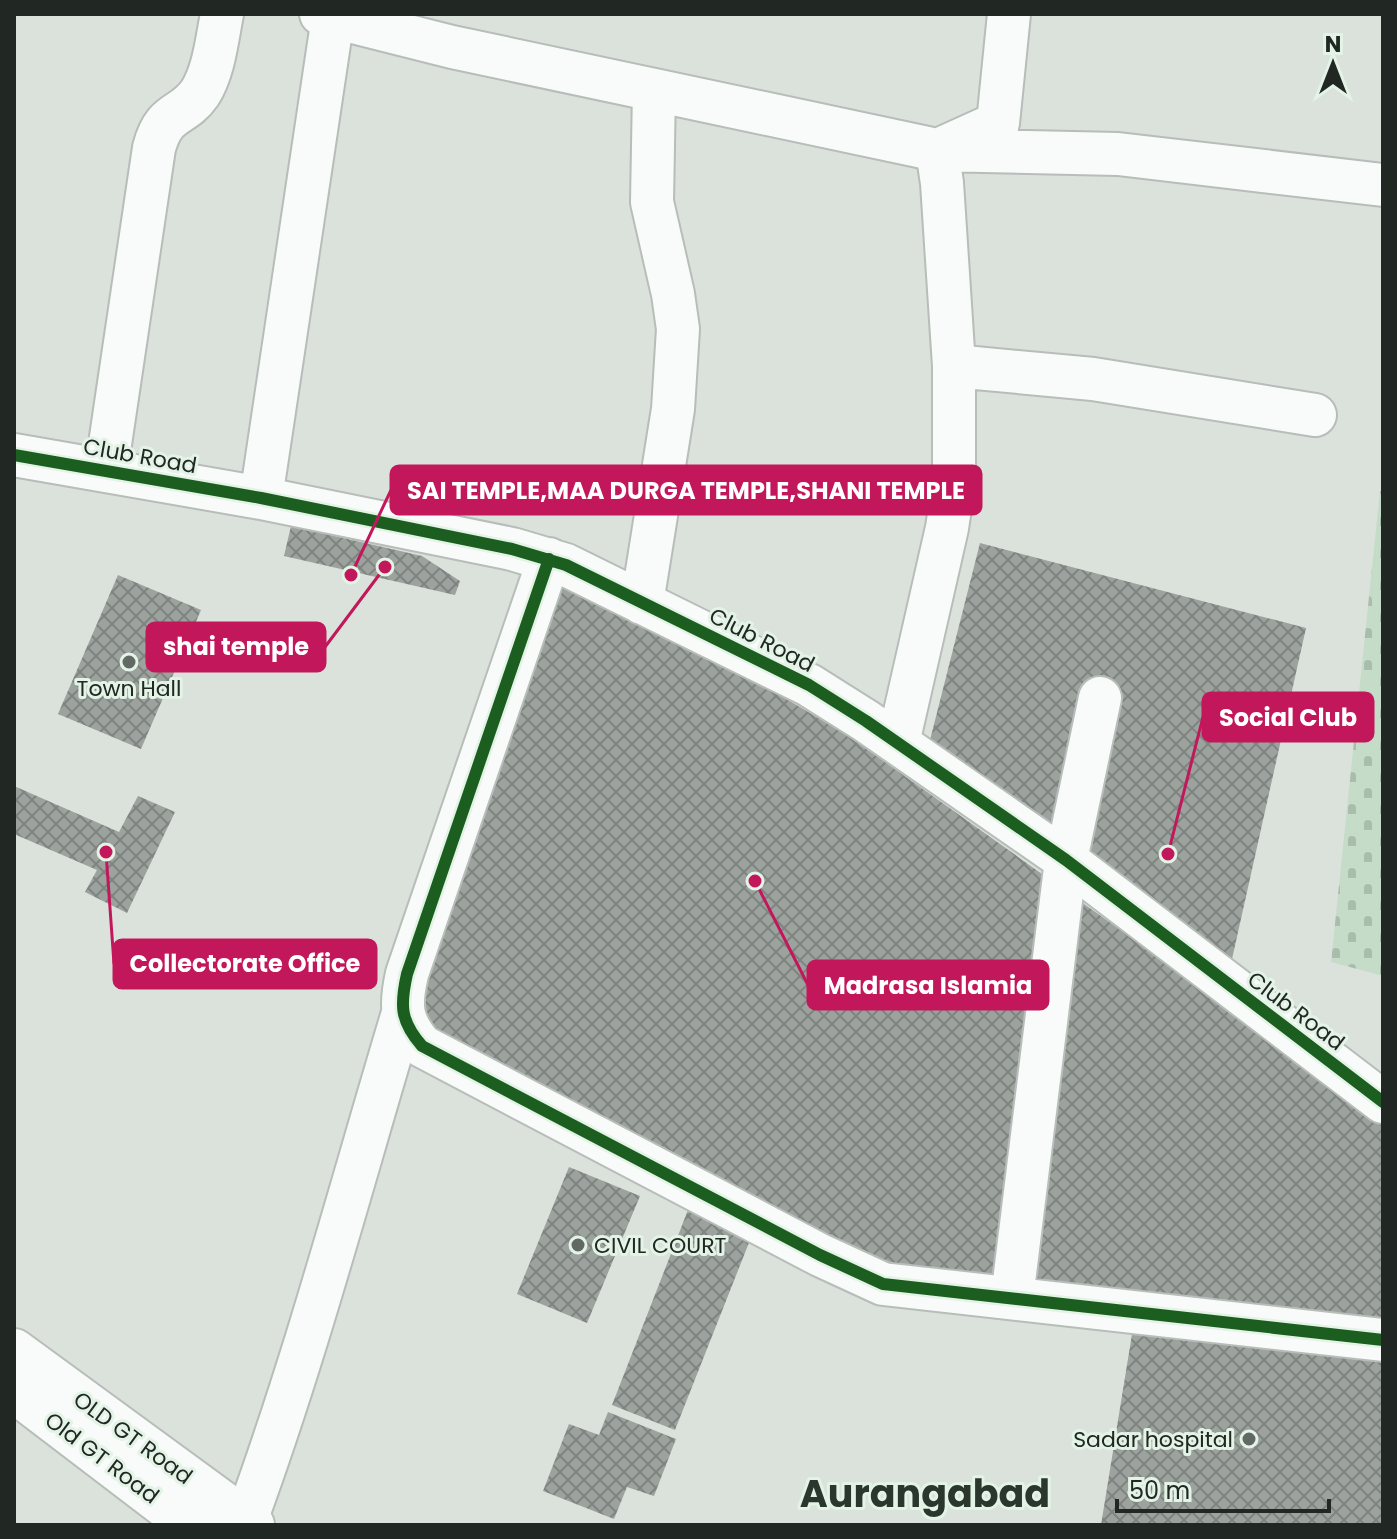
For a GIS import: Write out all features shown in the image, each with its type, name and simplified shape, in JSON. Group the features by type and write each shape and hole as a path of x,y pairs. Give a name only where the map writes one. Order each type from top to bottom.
{"main road":[{"name":"OLD GT Road","path":"14,1351 249,1523"},
{"name":"Old GT Road","path":"14,1390 191,1525"}],"street":[{"path":"106,471 154,148 159,131 172,114 188,107 201,92 212,63 222,14"},
{"path":"937,150 998,123 1009,14"},
{"path":"261,498 327,15 452,47 937,150 1118,154 1383,185"},
{"path":"642,603 673,409 678,329 652,202 654,90"},
{"path":"898,743 951,497 955,431 954,366 937,150"},
{"path":"954,366 1093,379 1315,415"},
{"name":"Club Road","path":"14,455 261,498 549,559 809,685 1066,860 1383,1102"},
{"path":"249,1523 403,1013 407,974 549,559"},
{"path":"1012,1298 1066,860 1100,698"},
{"path":"403,1013 410,1032 422,1046 883,1284 1383,1340"}],"green space":[{"path":"1380,491 1383,491 1383,976 1331,962"}],"building":[{"path":"291,526 422,556 460,581 455,595 284,556"},
{"path":"980,543 1306,628 1232,959 928,748"},
{"path":"563,566 847,735 1383,1117 1383,1327 890,1274 413,1026"},
{"name":"Town Hall","path":"118,575 201,610 141,749 58,714"},
{"path":"14,786 119,832 138,796 175,812 127,913 85,892 97,870 14,834"},
{"name":"CIVIL COURT","path":"569,1167 640,1196 587,1323 517,1294"},
{"path":"688,1210 752,1235 675,1430 612,1405"},
{"name":"Sadar hospital","path":"1133,1328 1383,1353 1383,1525 1101,1525"},
{"path":"608,1412 676,1439 654,1496 627,1487 614,1519 543,1491 569,1424 599,1435"}],"cycle path":[{"path":"14,455 261,498 512,549 566,565 809,685 866,721 1066,860 1383,1102"},
{"path":"549,559 407,974 404,1012 409,1029 422,1046 820,1255 883,1284 1383,1340"}],"place":[{"name":"shai temple","path":"385,567"},
{"name":"SAI TEMPLE,MAA DURGA TEMPLE,SHANI TEMPLE","path":"351,575"},
{"name":"Town Hall","path":"129,662"},
{"name":"Collectorate Office","path":"106,852"},
{"name":"Social Club","path":"1168,854"},
{"name":"Madrasa Islamia","path":"755,881"},
{"name":"CIVIL COURT","path":"578,1245"},
{"name":"Sadar hospital","path":"1249,1439"}],"district":[{"name":"Aurangabad","path":"925,1493"}]}
